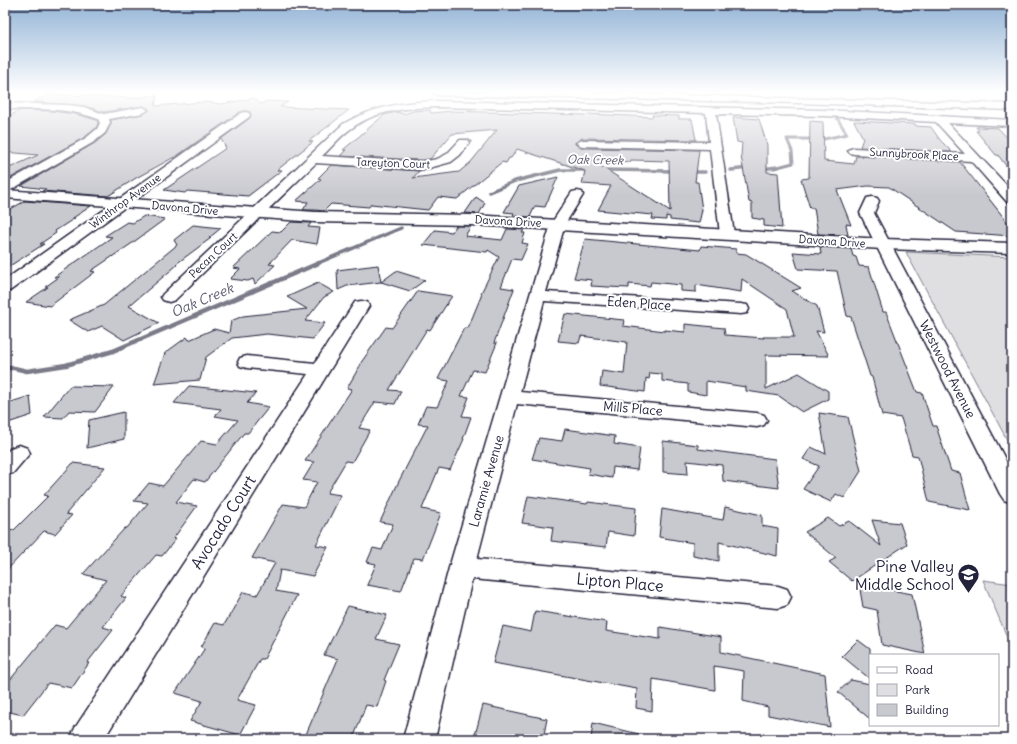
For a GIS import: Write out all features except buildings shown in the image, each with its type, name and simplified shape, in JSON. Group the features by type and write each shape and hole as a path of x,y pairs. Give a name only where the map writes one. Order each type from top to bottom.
{"main road":[{"name":"Davona Drive","path":"5,194 315,217 471,220 883,244 1012,248"}],"street":[{"path":"5,188 90,140 101,131 103,127"},
{"name":"Winthrop Avenue","path":"5,287 229,127"},
{"name":"Pecan Court","path":"169,297 346,127"},
{"path":"713,127 727,234"},
{"path":"947,127 1012,199"},
{"name":"Tareyton Court","path":"313,159 422,166 436,164 451,158 464,142"},
{"path":"582,143 715,146"},
{"name":"Sunnybrook Place","path":"854,151 974,158"},
{"name":"Laramie Avenue","path":"419,739 462,568 537,296 558,224 577,195"},
{"name":"Westwood Avenue","path":"872,201 867,213 1012,494"},
{"name":"Eden Place","path":"537,296 741,309"},
{"name":"Avocado Court","path":"86,739 361,306"},
{"path":"247,362 320,369"},
{"name":"Mills Place","path":"510,397 757,420"},
{"name":"Lipton Place","path":"462,568 778,597"}],"green space":[{"path":"906,252 1012,257 1012,449 910,260"},
{"path":"983,580 1012,584 1012,649"}],"waterway":[{"name":"Oak Creek","path":"778,167 793,163 792,151 787,139 824,139 847,134 842,127"},
{"name":"Oak Creek","path":"761,169 778,167"},
{"name":"Oak Creek","path":"731,170 749,168"},
{"name":"Oak Creek","path":"489,192 515,181 560,170 588,170"},
{"name":"Oak Creek","path":"602,170 676,171"},
{"name":"Oak Creek","path":"690,172 705,172"},
{"name":"Oak Creek","path":"316,264 401,228"},
{"name":"Oak Creek","path":"5,368 14,368 27,371 66,365 113,351 319,263"}],"place":[{"name":"Pine Valley Middle School","path":"969,594"}]}
